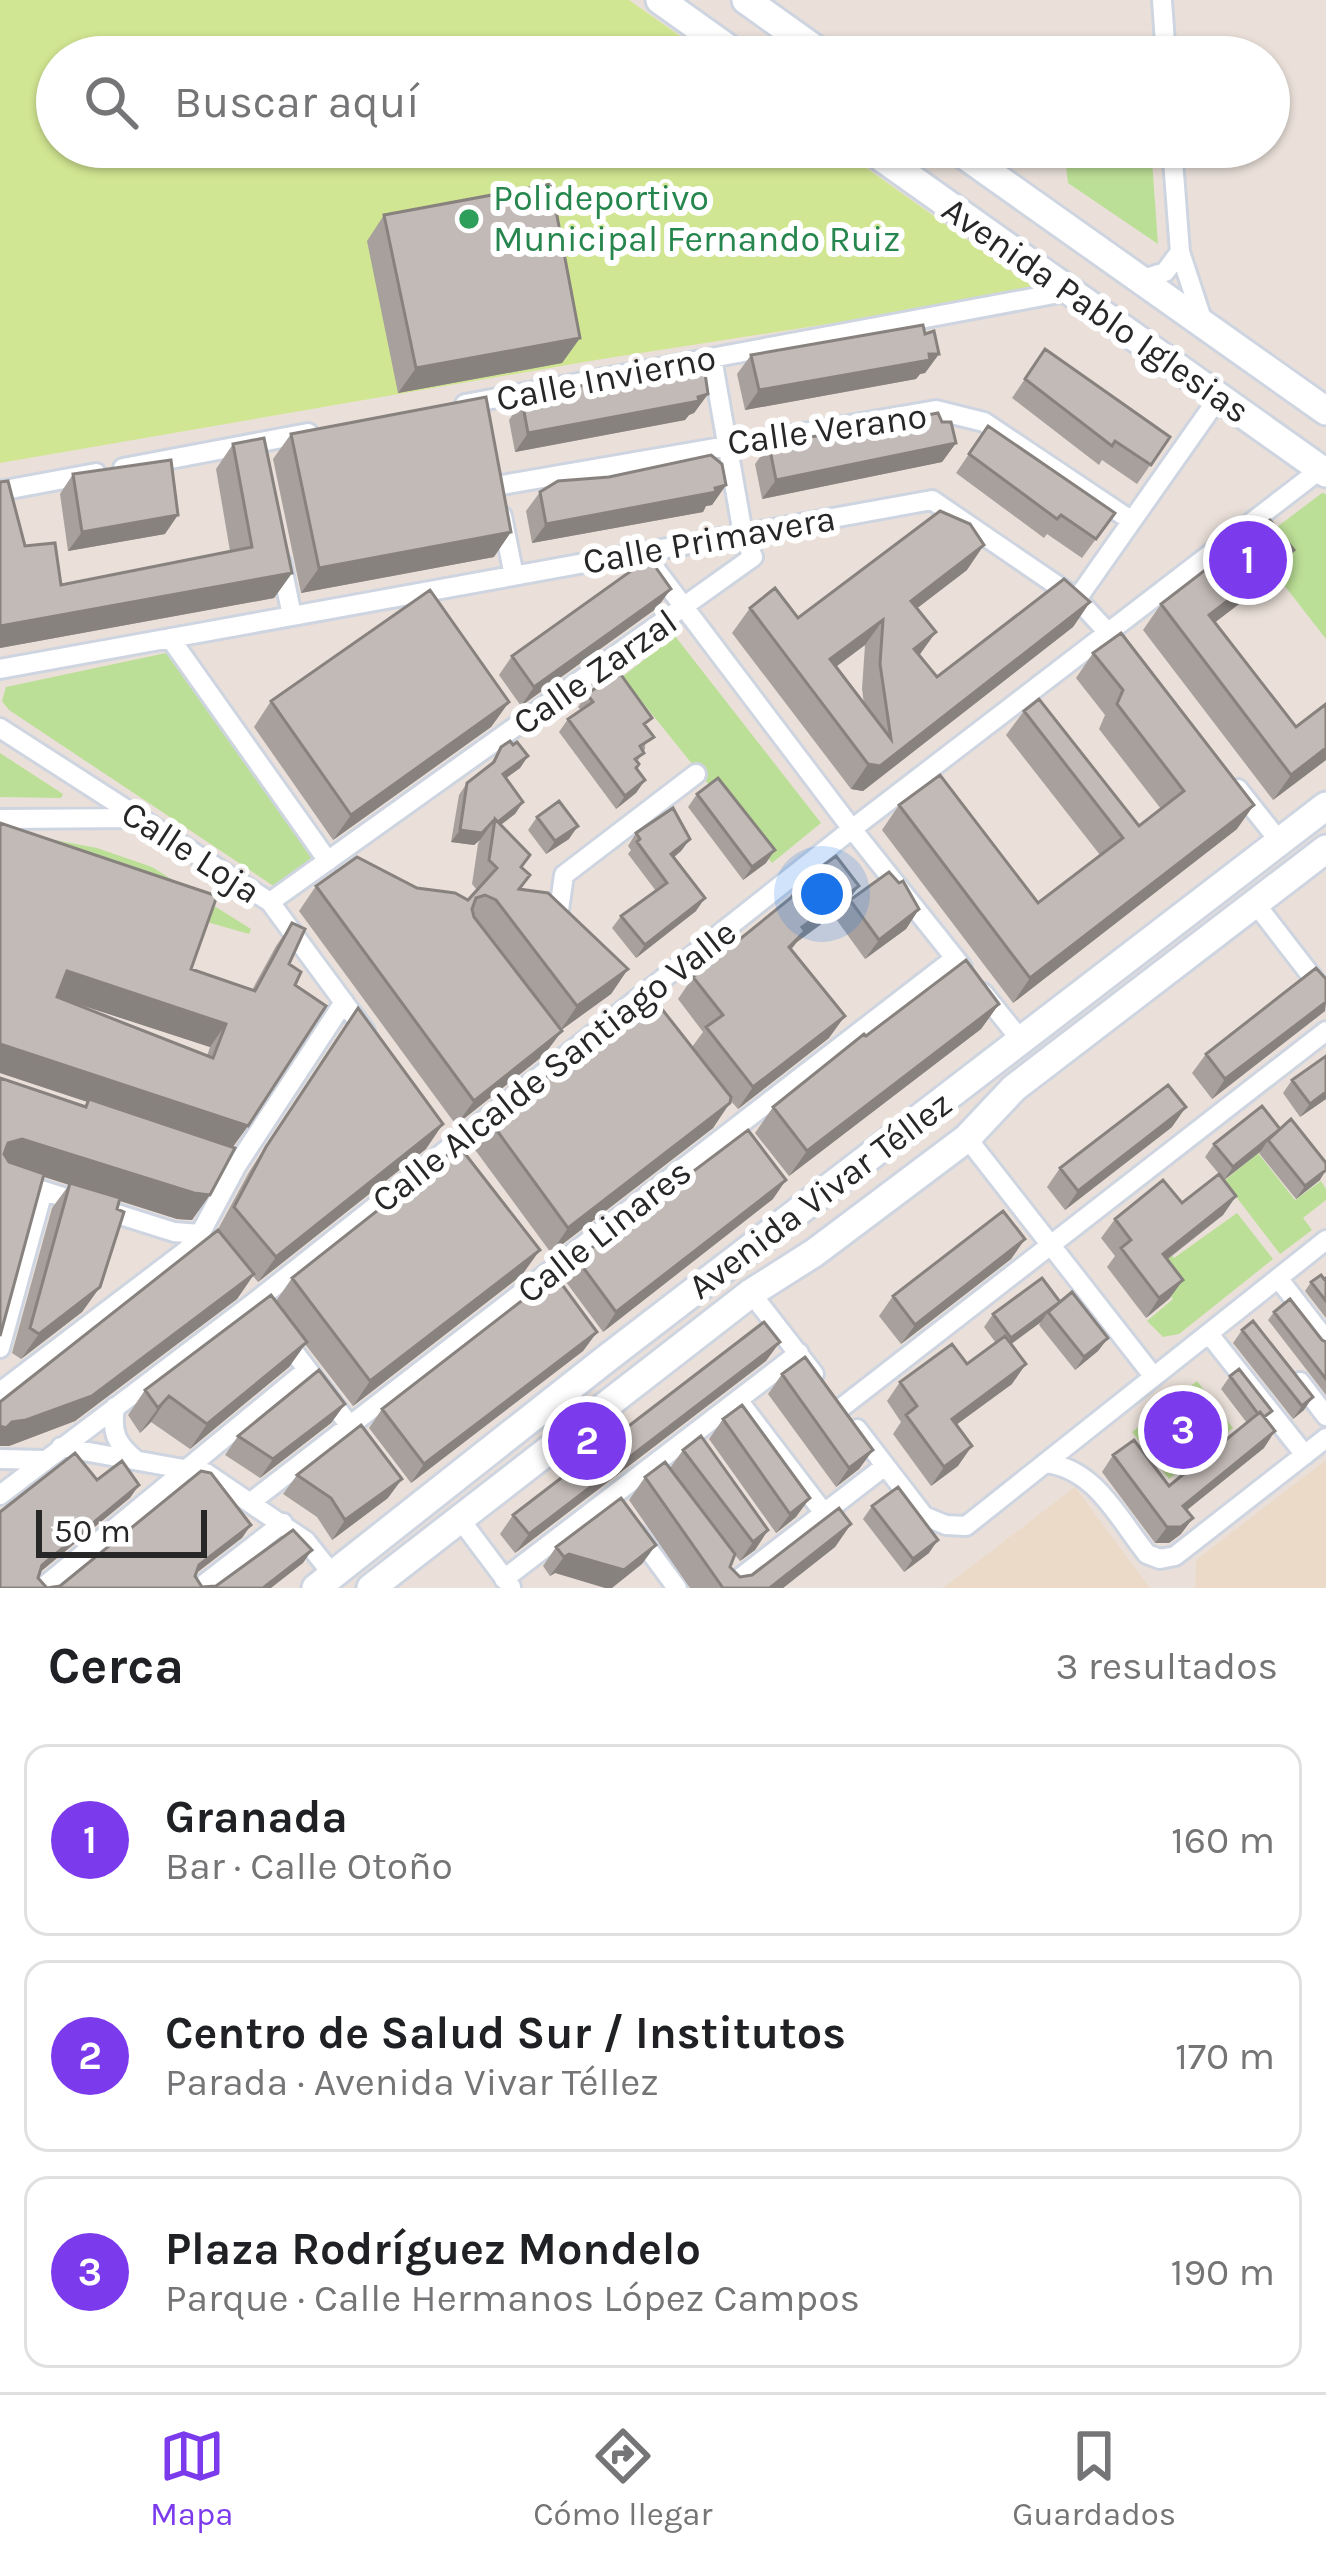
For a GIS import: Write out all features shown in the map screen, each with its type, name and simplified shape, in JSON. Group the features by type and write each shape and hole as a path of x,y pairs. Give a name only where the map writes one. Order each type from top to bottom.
{"street":[{"path":"660,0 711,36"},
{"path":"746,0 797,36"},
{"path":"1162,0 1165,36"},
{"name":"Avenida Pablo Iglesias","path":"897,168 1323,471"},
{"name":"Avenida Pablo Iglesias","path":"983,168 1326,411"},
{"path":"1174,168 1180,252 1204,326"},
{"path":"1140,280 1166,272 1180,252"},
{"name":"Calle Invierno","path":"434,410 1070,291"},
{"path":"712,358 743,534"},
{"path":"1077,599 1219,397"},
{"path":"478,401 483,422"},
{"name":"Calle Verano","path":"496,486 936,410 984,422 1132,520"},
{"path":"0,491 323,430"},
{"path":"256,443 261,465"},
{"path":"491,465 514,576"},
{"name":"Calle Alcalde Santiago Valle","path":"0,1495 256,1301 852,829 1323,471"},
{"name":"Calle Primavera","path":"0,669 932,500 1077,599 1106,634 1124,646"},
{"name":"Calle Zarzal","path":"270,902 753,557 743,534"},
{"path":"279,551 292,616"},
{"path":"644,552 852,829 1021,1040"},
{"path":"417,593 431,613"},
{"path":"170,638 328,861"},
{"path":"502,709 516,729"},
{"name":"Calle Loja","path":"0,728 270,902 384,1056"},
{"path":"1223,771 1280,842"},
{"path":"574,934 558,917 563,875 696,774"},
{"name":"Avenida Vivar Téllez","path":"324,1581 408,1502 600,1350 792,1203 1021,1040 1326,806"},
{"path":"0,818 140,818"},
{"name":"Avenida Vivar Téllez","path":"371,1588 751,1293 814,1253 968,1138 1014,1088 1326,848"},
{"path":"1255,903 1326,995"},
{"name":"Calle Linares","path":"251,1502 552,1284 734,1130 955,958"},
{"path":"621,985 650,1020"},
{"path":"0,1392 187,1250 344,1002"},
{"path":"841,1408 1326,1031"},
{"path":"550,1041 564,1059"},
{"path":"720,1111 747,1146"},
{"path":"437,1129 464,1166"},
{"path":"968,1138 1154,1377"},
{"path":"215,1158 237,1165"},
{"path":"0,1177 174,1232 200,1234 214,1251"},
{"path":"0,1348 44,1191"},
{"path":"751,1293 924,1516 946,1525 967,1526 1277,1278 1323,1249"},
{"path":"532,1257 552,1284"},
{"path":"1277,1278 1326,1340"},
{"path":"242,1284 363,1443"},
{"path":"1241,1308 1255,1326"},
{"path":"1209,1334 1305,1455"},
{"path":"460,1519 508,1583 799,1353"},
{"path":"1283,1362 1326,1416"},
{"path":"41,1588 308,1370"},
{"path":"738,1400 824,1513"},
{"path":"115,1407 115,1438 136,1460"},
{"path":"691,1436 704,1455"},
{"path":"1046,1463 1067,1466 1087,1477 1147,1554 1160,1559 1175,1556 1326,1438"},
{"path":"61,1447 206,1472 306,1541 324,1581"},
{"path":"0,1460 44,1460"},
{"path":"651,1466 666,1485"},
{"path":"723,1561 732,1584 885,1466"},
{"path":"610,1498 677,1588"},
{"path":"199,1588 283,1523"},
{"path":"759,1533 773,1552"}],"shaded area":[{"path":"1326,1460 1326,1588 1195,1588 1196,1560"},
{"path":"1075,1487 1150,1588 943,1588"}],"green space":[{"name":"Polideportivo Municipal Fernando Ruiz","path":"0,0 629,0 680,36 36,36 36,168 866,168 1039,291 596,360 0,463"},
{"path":"1066,168 1153,168 1158,244 1068,183"},
{"path":"1326,494 1326,639 1253,545"},
{"path":"675,636 821,823 772,863 622,677"},
{"path":"166,653 315,859 275,887 2,701 6,687"},
{"path":"0,753 63,794 61,798 0,797"},
{"path":"44,838 97,848 152,867 251,929 249,934 200,920 0,840"},
{"path":"1258,1153 1295,1200 1321,1181 1326,1189 1326,1200 1303,1218 1312,1230 1280,1254 1224,1181"},
{"path":"1237,1213 1273,1259 1179,1334 1163,1337 1147,1321 1173,1299 1137,1253 1157,1237 1174,1258"},
{"path":"1197,1381 1233,1428 1169,1479 1132,1432"}],"building":[{"path":"551,184 580,338 416,368 384,215"},
{"path":"923,325 925,334 934,331 939,354 929,354 930,360 759,390 751,355"},
{"path":"1045,349 1170,437 1151,465 1115,441 1112,446 1025,379"},
{"path":"694,364 705,373 708,394 698,397 699,401 528,433 522,401 541,389 591,385"},
{"path":"486,397 511,532 319,568 291,434"},
{"path":"938,413 942,422 951,422 956,443 776,480 769,445"},
{"path":"988,426 1115,513 1096,539 1061,515 1057,519 969,454"},
{"path":"264,438 292,573 0,626 0,482 8,481 25,546 55,543 61,585 252,547 233,444"},
{"path":"711,455 722,464 726,485 715,488 716,492 546,524 540,492 558,481 609,477"},
{"path":"171,460 178,515 82,532 73,474"},
{"path":"940,511 970,524 984,545 911,601 936,632 914,649 937,677 1064,579 1090,602 880,766 868,764 750,608 775,588 798,618","holes":["883,620 880,664 891,739 830,659"]},
{"path":"1270,520 1294,550 1209,615 1296,727 1326,704 1326,748 1291,775 1161,604"},
{"path":"649,558 671,589 534,687 512,656"},
{"path":"430,590 509,702 351,815 271,701"},
{"path":"1121,633 1254,805 1030,978 899,805 940,775 1038,903 1123,838 1024,711 1039,699 1139,826 1184,791 1117,704 1123,690 1093,653"},
{"path":"619,672 652,718 644,724 654,737 640,746 644,753 635,759 645,780 625,796 568,719 593,702 587,694"},
{"path":"510,741 517,742 528,756 503,774 523,802 482,833 460,830 467,783 494,762"},
{"path":"718,778 775,850 752,867 697,794"},
{"path":"559,801 578,826 555,841 537,817"},
{"path":"673,808 690,839 671,854 705,898 645,945 621,916 667,883 637,842 636,833"},
{"path":"495,819 530,855 521,867 530,875 519,889 548,893 628,969 577,1006 496,900 485,895 476,898 474,917 562,1031 474,1101 316,886 357,857 417,888 455,893 468,900 497,868 489,860"},
{"path":"0,823 217,896 191,969 255,991 292,923 305,929 289,964 301,972 295,985 326,1006 248,1126 0,1044","holes":["67,971 226,1024 213,1058 57,997"]},
{"path":"836,856 859,886 802,927 805,931 789,947 845,1016 753,1087 706,1027 723,1015 693,977"},
{"path":"889,872 899,883 903,881 919,909 879,940 850,900"},
{"path":"966,960 999,1004 807,1151 773,1107"},
{"path":"1316,968 1326,979 1326,1002 1225,1079 1206,1054"},
{"path":"654,999 731,1097 730,1103 568,1228 490,1121"},
{"path":"358,1008 443,1124 276,1257 234,1207 266,1147"},
{"path":"1326,1056 1326,1092 1310,1104 1292,1080"},
{"path":"0,1078 86,1107 89,1099 235,1148 210,1195 22,1139 8,1143 4,1154 9,1162 44,1174 0,1336"},
{"path":"1168,1085 1186,1107 1078,1191 1060,1168"},
{"path":"1262,1106 1280,1129 1233,1167 1214,1144"},
{"path":"1291,1119 1326,1163 1326,1170 1305,1186 1268,1140"},
{"path":"748,1130 786,1180 616,1312 577,1259"},
{"path":"459,1146 540,1250 370,1381 292,1278"},
{"path":"1219,1174 1236,1196 1163,1254 1183,1280 1159,1298 1121,1248 1131,1240 1115,1219 1163,1180 1182,1203"},
{"path":"70,1183 120,1198 117,1209 124,1212 100,1287 39,1334 30,1328"},
{"path":"1003,1211 1025,1239 915,1325 893,1296"},
{"path":"218,1230 254,1274 92,1396 6,1428 0,1426 0,1402"},
{"path":"555,1275 597,1332 424,1464 382,1409"},
{"path":"1321,1275 1326,1278 1326,1301 1311,1282"},
{"path":"1042,1278 1060,1302 1011,1338 993,1314"},
{"path":"1072,1292 1108,1338 1084,1357 1048,1312"},
{"path":"271,1295 307,1342 207,1424 169,1396 158,1408 145,1390"},
{"path":"1290,1299 1326,1342 1326,1379 1274,1312"},
{"path":"1253,1321 1313,1397 1302,1406 1242,1330"},
{"path":"764,1322 780,1342 529,1534 513,1515"},
{"path":"1005,1336 1026,1364 952,1419 972,1446 944,1467 906,1415 917,1406 900,1382 952,1344 967,1364"},
{"path":"805,1357 873,1450 849,1468 782,1374"},
{"path":"1239,1369 1272,1411 1264,1417 1230,1376"},
{"path":"319,1370 345,1404 273,1459 238,1436"},
{"path":"742,1405 810,1498 790,1514 723,1419"},
{"path":"1260,1412 1275,1431 1183,1506 1193,1518 1181,1527 1167,1527 1113,1455 1134,1440 1169,1486"},
{"path":"361,1425 402,1479 345,1520 331,1498 297,1475"},
{"path":"701,1436 768,1530 753,1542 683,1450"},
{"path":"75,1453 97,1480 122,1461 139,1485 42,1565 38,1578 47,1588 0,1588 0,1512"},
{"path":"665,1462 735,1554 730,1567 740,1577 752,1575 839,1508 851,1524 772,1588 723,1588 645,1477"},
{"path":"201,1471 211,1473 251,1525 199,1565 195,1576 202,1587 216,1586 293,1530 312,1550 263,1588 47,1588 60,1586"},
{"path":"898,1487 938,1540 913,1559 872,1506"},
{"path":"621,1498 656,1545 624,1570 569,1554 564,1557 556,1547"}],"place":[{"name":"Polideportivo Municipal Fernando Ruiz","path":"469,219"},
{"name":"Granada","path":"1248,560"},
{"name":"Plaza Rodríguez Mondelo","path":"1183,1430"},
{"name":"Centro de Salud Sur / Institutos","path":"587,1441"}]}
